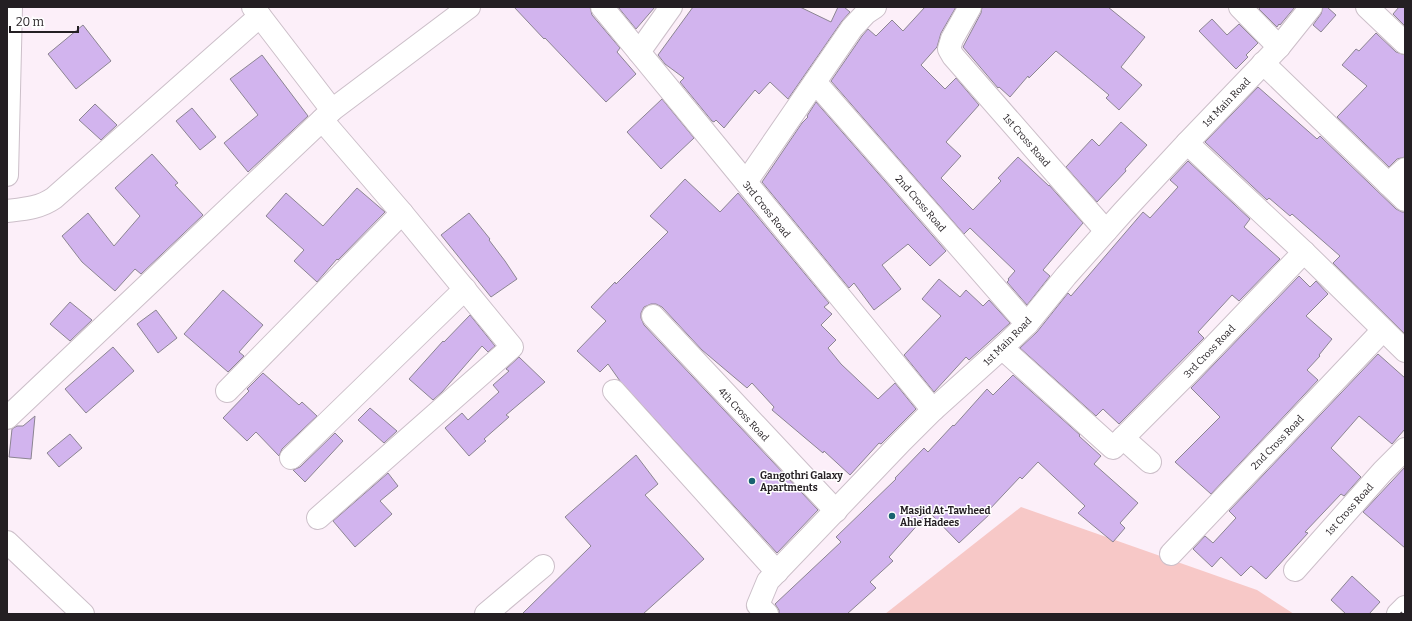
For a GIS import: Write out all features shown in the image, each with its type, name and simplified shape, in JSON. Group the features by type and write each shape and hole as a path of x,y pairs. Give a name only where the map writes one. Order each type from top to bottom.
{"main road":[{"path":"7,175 11,7"},
{"path":"7,418 327,115 469,7"},
{"name":"3rd Cross Road","path":"602,7 933,410"},
{"path":"639,52 671,7"},
{"path":"746,182 852,28 866,12 874,7"},
{"name":"1st Cross Road","path":"970,7 952,39 949,49 953,56 1106,231"},
{"path":"1240,7 1279,47"},
{"name":"1st Main Road","path":"767,614 758,605 768,581 933,410 1027,324 1066,276 1106,231 1187,143 1264,64 1310,7"},
{"path":"1370,8 1405,43"},
{"path":"7,211 36,207 47,203 54,198 256,11 327,115 402,213 512,347 318,518"},
{"path":"1264,64 1405,200"},
{"name":"2nd Cross Road","path":"815,82 1027,324"},
{"path":"1187,143 1304,252 1405,351"},
{"path":"1388,184 1405,169"},
{"path":"227,391 402,213"},
{"name":"3rd Cross Road","path":"1118,443 1189,372 1304,252"},
{"path":"290,458 465,289"},
{"name":"4th Cross Road","path":"653,316 836,511"},
{"name":"2nd Cross Road","path":"1171,554 1383,330"},
{"path":"1002,348 1118,443 1150,462"},
{"path":"614,391 777,572"},
{"name":"1st Cross Road","path":"1295,570 1383,471 1405,450"},
{"path":"7,542 83,614"},
{"path":"486,614 543,566"},
{"path":"1398,614 1405,607"}],"shaded area":[{"path":"1021,507 1257,590 1294,614 885,614"}],"building":[{"path":"514,7 590,7 592,15 620,48 617,52 636,74 606,102"},
{"path":"618,7 655,7 636,29"},
{"path":"693,7 800,7 831,22 838,7 844,7 850,12 842,21 788,99 770,82 759,94 755,90 724,128 716,120 714,122 712,121 680,82 684,78 665,64 658,55"},
{"path":"925,7 956,7 941,33 937,47 921,65 945,89 956,78 979,105 946,142 961,156 941,178 973,210 1001,181 998,178 1018,157 1049,185 1083,223 1043,270 1050,276 1027,305 1007,282 1015,271 970,228 964,234 831,81 868,29 876,36 892,20 903,31"},
{"path":"982,7 1108,7 1145,37 1121,67 1142,85 1119,110 1106,98 1109,95 1056,51 1029,78 1028,76 1010,97 999,87 998,88 963,47 981,13"},
{"path":"1260,7 1295,7 1277,27 1259,9"},
{"path":"1323,7 1327,7 1336,15 1321,32 1313,25 1321,14"},
{"path":"1399,7 1405,7 1405,26 1393,14"},
{"path":"1212,19 1227,35 1239,24 1258,43 1246,55 1248,57 1236,69 1199,31"},
{"path":"83,25 111,61 76,89 48,54"},
{"path":"1376,33 1396,52 1405,55 1405,157 1397,159 1389,167 1337,117 1367,86 1342,65 1356,49 1359,51"},
{"path":"262,55 308,116 248,172 224,143 258,115 230,79"},
{"path":"1258,87 1317,139 1320,136 1396,209 1405,212 1405,334 1333,263 1340,256 1292,214 1290,216 1269,198 1267,200 1205,142"},
{"path":"662,99 694,138 661,169 627,132"},
{"path":"816,102 946,251 930,266 908,244 882,265 901,289 874,310 854,283 849,288 762,182 802,123 808,117 807,116"},
{"path":"95,104 117,125 101,140 79,120"},
{"path":"192,108 216,137 200,150 176,121"},
{"path":"1121,122 1147,145 1125,169 1126,171 1097,202 1066,167 1092,139 1099,146"},
{"path":"152,154 178,183 175,185 203,215 141,274 135,269 115,291 82,262 62,236 88,213 114,246 140,216 115,188"},
{"path":"1188,161 1250,219 1244,227 1280,259 1239,301 1232,295 1198,332 1204,338 1119,424 1103,409 1096,416 1020,348 1037,332 1068,293 1071,296 1143,212 1150,218 1178,187 1170,180"},
{"path":"685,179 720,212 738,193 829,303 824,307 832,314 821,325 836,340 828,348 841,364 878,399 895,383 916,409 881,444 879,443 850,475 824,451 823,453 772,410 774,407 752,383 747,388 702,350 662,307 656,304 651,304 644,307 641,313 641,318 644,325 818,510 777,553 620,381 608,364 600,372 577,351 606,321 591,307 668,232 650,216"},
{"path":"357,188 385,212 338,260 337,259 317,282 294,261 304,250 266,216 286,193 323,226"},
{"path":"469,213 490,239 489,240 517,279 491,297 441,235"},
{"path":"1299,276 1310,287 1316,281 1328,294 1306,316 1332,339 1319,355 1320,356 1307,370 1318,380 1211,494 1175,462 1220,417 1191,388"},
{"path":"939,279 960,297 966,290 983,306 989,300 1010,323 969,360 966,357 934,392 904,355 941,316 922,299"},
{"path":"223,290 263,325 239,352 244,356 228,372 184,334"},
{"path":"70,302 92,320 70,341 50,324"},
{"path":"156,310 177,338 158,353 137,324"},
{"path":"470,315 495,346 488,352 482,346 442,392 433,400 409,379 443,341 444,342"},
{"path":"113,347 134,371 86,413 65,389"},
{"path":"1378,354 1405,378 1405,429 1392,444 1359,416 1331,448 1361,477 1344,496 1341,494 1305,532 1308,533 1266,579 1251,566 1241,576 1221,557 1212,567 1193,549 1205,536 1213,543 1236,518 1229,511"},
{"path":"519,357 545,382 506,415 509,417 484,439 486,441 469,456 445,428 462,413 468,420 499,392 493,385 509,371 506,369"},
{"path":"263,373 299,405 302,402 317,416 282,449 279,456 256,432 247,441 223,418 249,391 247,389"},
{"path":"1013,375 1080,435 1079,436 1101,456 1094,464 1138,503 1120,523 1125,528 1113,542 1078,513 1085,506 1038,462 1022,479 1020,477 988,511 991,513 959,543 929,512 889,557 893,561 870,582 876,588 847,614 779,614 779,610 775,604 841,542 836,537 896,479 895,478 924,448 928,452 953,425 954,426 987,389 993,395"},
{"path":"370,408 397,431 384,443 358,420"},
{"path":"35,416 31,459 9,457 12,429 17,426 23,426"},
{"path":"335,433 343,441 305,482 293,470 300,467"},
{"path":"70,434 82,448 59,467 47,453"},
{"path":"636,455 658,484 645,495 704,559 643,614 522,614 591,546 565,517"},
{"path":"1405,467 1405,548 1363,512"},
{"path":"388,473 398,486 380,501 392,514 355,547 333,521"},
{"path":"1352,576 1380,602 1369,614 1346,614 1331,600"}],"railway":[{"path":"1401,614 1405,610"}],"place":[{"name":"Gangothri Galaxy Apartments","path":"752,481"},
{"name":"Masjid At-Tawheed Ahle Hadees","path":"892,516"}]}
